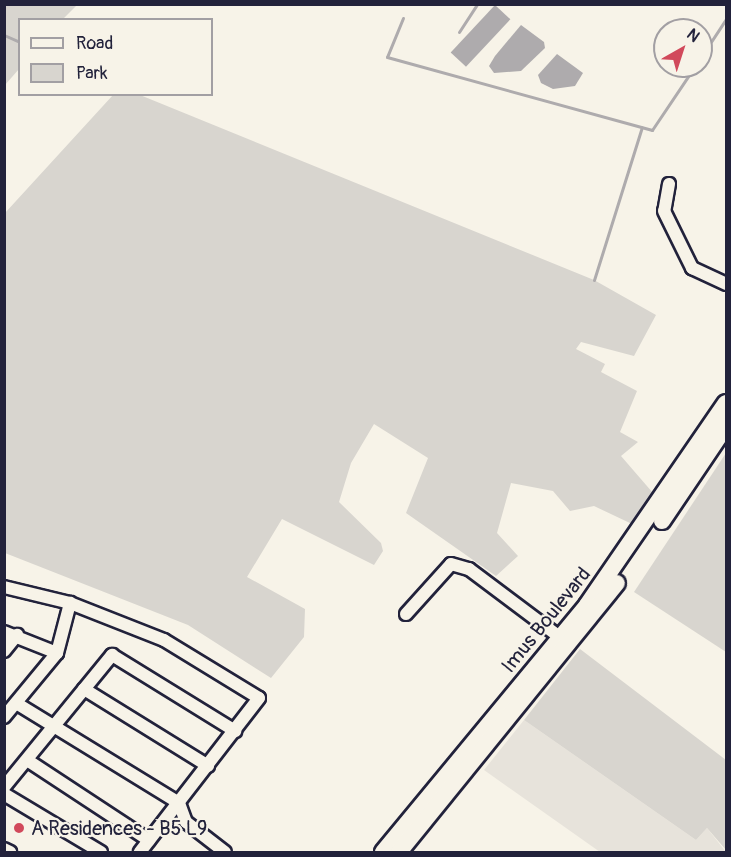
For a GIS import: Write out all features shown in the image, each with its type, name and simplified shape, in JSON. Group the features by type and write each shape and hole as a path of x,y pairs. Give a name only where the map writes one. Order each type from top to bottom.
{"main road":[{"name":"Imus Boulevard","path":"399,852 565,641 725,415"},
{"name":"Imus Boulevard","path":"383,852 565,641"}],"street":[{"path":"669,184 664,211 692,268 726,284"},
{"path":"406,614 451,564 469,570 565,641"},
{"path":"4,587 70,603 164,639 259,698 140,852"},
{"path":"4,717 57,653 70,603"},
{"path":"4,632 17,635 57,653"},
{"path":"4,651 17,635"},
{"path":"4,787 112,655 235,731"},
{"path":"84,689 208,766"},
{"path":"16,703 179,803 186,822 225,852"},
{"path":"27,760 149,840"},
{"path":"4,794 101,852"},
{"path":"4,849 10,852"}],"shaded area":[{"path":"495,5 510,19 466,67 451,53"},
{"path":"521,25 544,42 545,48 521,71 494,73 489,66"},
{"path":"557,54 583,73 575,86 553,89 541,83 538,75"},
{"path":"524,720 696,840 707,828 726,852 600,852 484,770"}],"green space":[{"path":"5,4 77,5 64,18 18,18 18,70 5,85"},
{"path":"112,96 142,96 594,280 656,315 634,356 581,342 576,349 605,364 601,372 637,391 620,432 638,442 621,456 653,493 632,524 594,506 570,511 553,491 511,483 497,533 518,556 496,576 406,513 428,458 374,424 351,463 339,502 381,543 383,551 374,565 282,519 247,577 305,609 304,637 271,678 188,625 5,553 5,213"},
{"path":"726,453 726,652 634,592"},
{"path":"580,649 726,760 726,850 707,828 696,840 524,720"}],"waterway":[{"path":"459,32 477,4"},
{"path":"403,18 387,57 652,130 687,78"},
{"path":"713,39 726,19"},
{"path":"4,35 18,41"},
{"path":"594,280 642,127"}],"place":[{"name":"A Residences - B5 L9","path":"19,828"}]}
